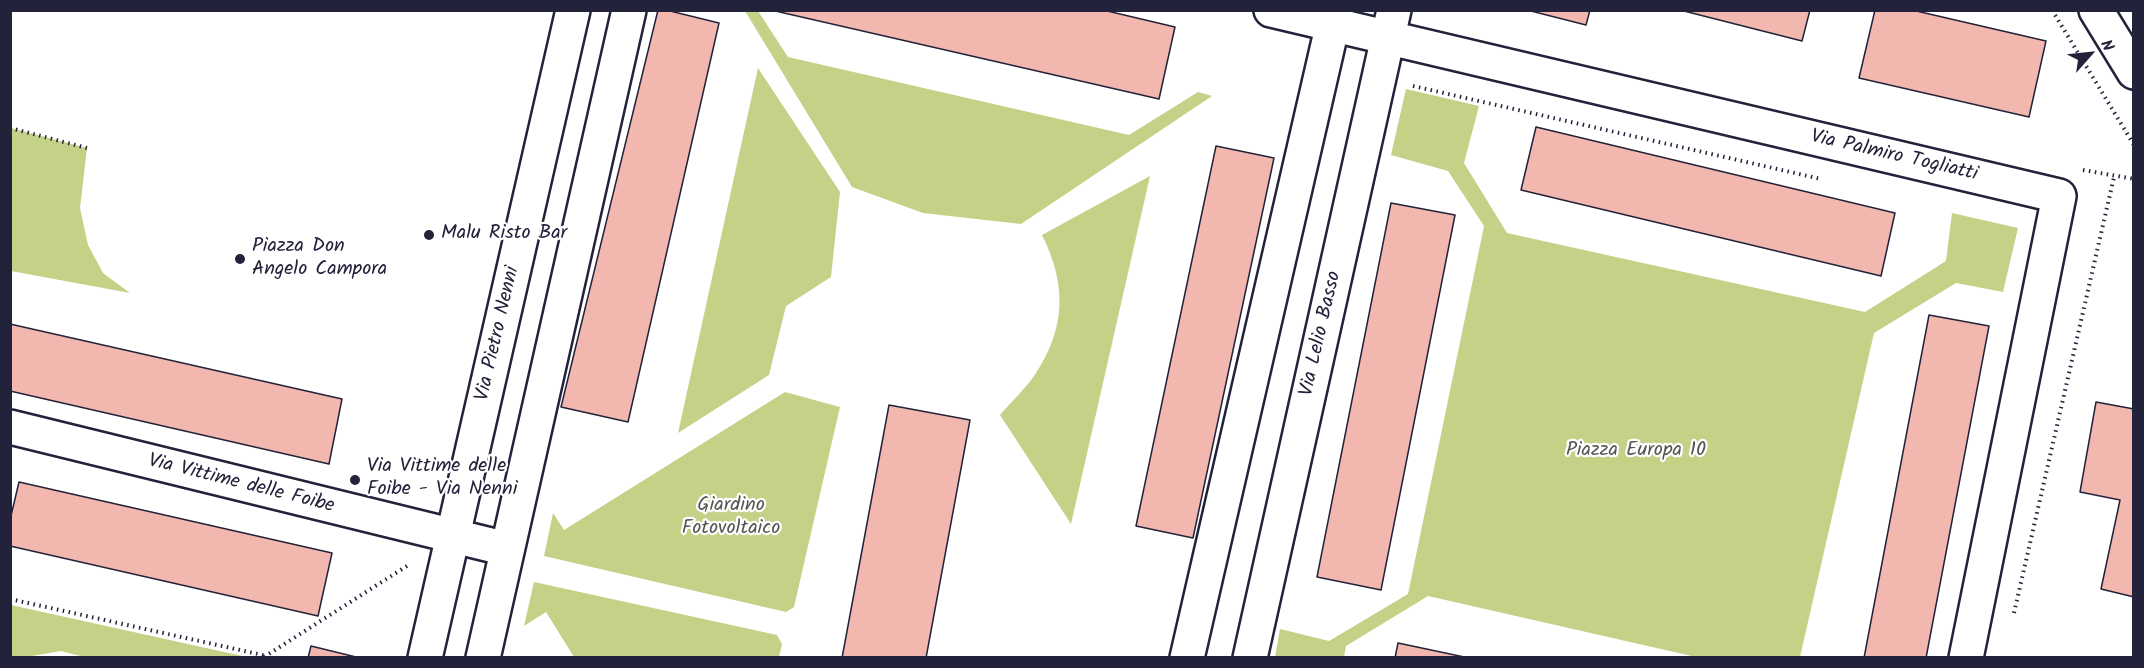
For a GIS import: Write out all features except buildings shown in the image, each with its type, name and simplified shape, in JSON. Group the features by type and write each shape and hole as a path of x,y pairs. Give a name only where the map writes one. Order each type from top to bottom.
{"street":[{"name":"Via Pietro Nenni","path":"425,657 573,10"},
{"path":"483,657 629,10"},
{"name":"Via Palmiro Togliatti","path":"1271,10 1391,24 2059,196 1966,657"},
{"path":"2096,10 2133,72"},
{"path":"1187,657 1334,18"},
{"name":"Via Lelio Basso","path":"1250,657 1391,24"},
{"name":"Via Vittime delle Foibe","path":"10,427 507,549"}],"path":[{"path":"2052,10 2133,145"},
{"path":"1404,84 1829,181"},
{"path":"10,128 87,148"},
{"path":"2011,623 2114,177"},
{"path":"10,599 265,657 412,562"}],"green space":[{"path":"745,11 758,11 788,57 1129,135 1198,92 1212,96 1021,224 923,213 852,187"},
{"path":"758,68 840,192 831,277 786,306 769,375 678,433"},
{"name":"Piazza Europa 10","path":"1406,89 1479,106 1464,163 1507,233 1865,312 1946,261 1952,213 2018,228 2003,292 1956,283 1874,333 1800,657 1696,657 1428,596 1346,646 1344,657 1275,657 1280,629 1329,641 1408,594 1484,226 1448,171 1391,155"},
{"path":"11,128 87,148 80,208 88,245 103,273 130,293 11,271"},
{"path":"1150,176 1071,524 1000,415 1034,376 1045,358 1057,324 1059,289 1056,272 1042,235"},
{"name":"Giardino Fotovoltaico","path":"785,392 840,407 794,607 786,612 544,556 553,513 564,530"},
{"path":"534,582 777,635 782,644 779,657 574,657 546,612 524,626"},
{"path":"11,605 247,657 88,658 61,651 11,657"}],"place":[{"name":"Malu Risto Bar","path":"429,235"},
{"name":"Piazza Don Angelo Campora","path":"240,259"},
{"name":"Via Vittime delle Foibe - Via Nenni","path":"355,480"}]}
